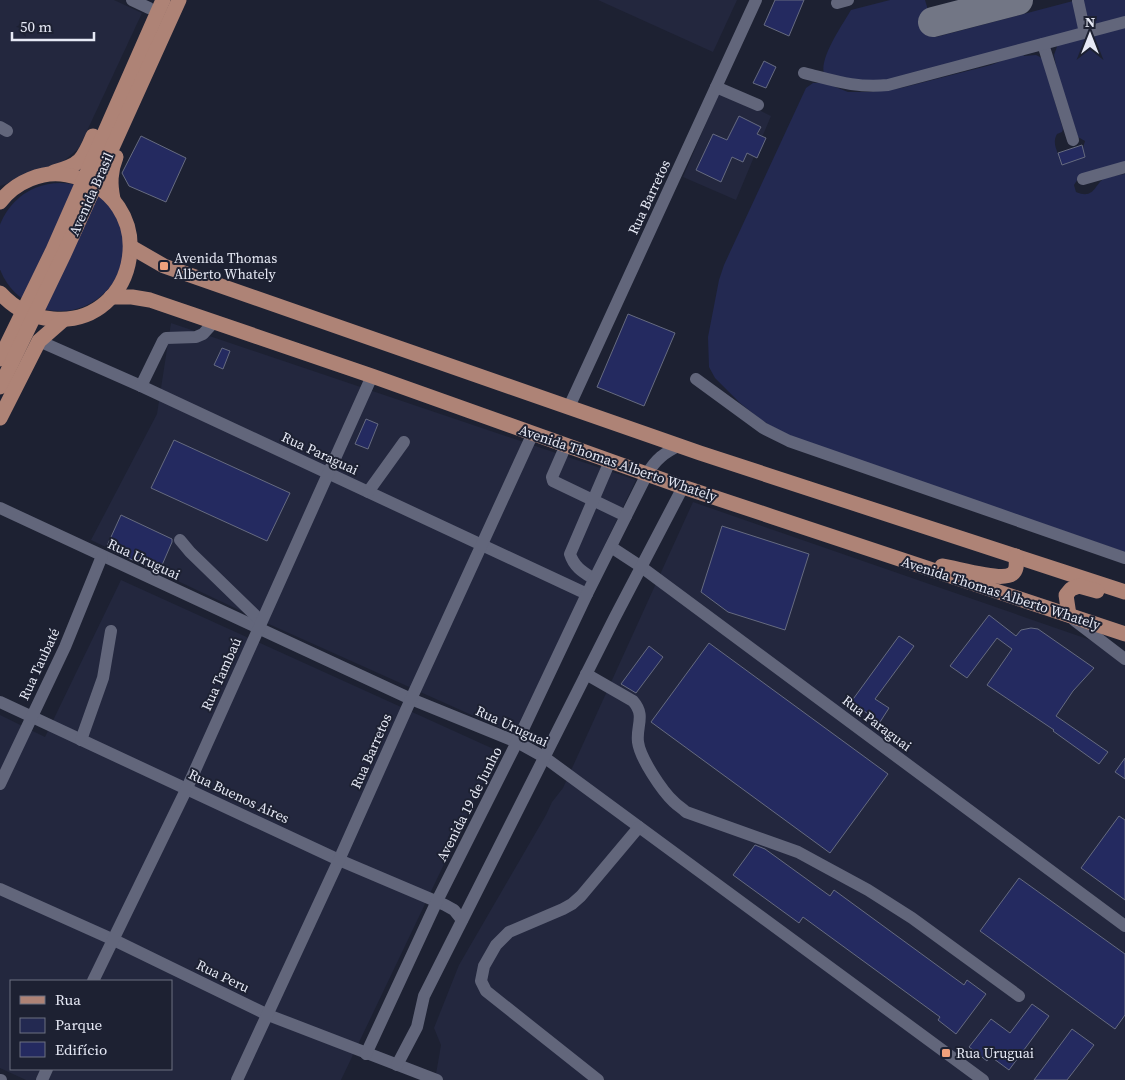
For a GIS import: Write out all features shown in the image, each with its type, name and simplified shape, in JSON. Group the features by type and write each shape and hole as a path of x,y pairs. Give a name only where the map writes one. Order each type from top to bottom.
{"main road":[{"name":"Avenida Brasil","path":"0,387 64,254 145,58 163,0"},
{"name":"Avenida Brasil","path":"0,359 145,58 179,0"},
{"name":"Avenida Brasil","path":"113,199 111,188 112,169 180,16 185,0"},
{"name":"Avenida Brasil","path":"2,197 23,182 77,164 87,151 152,4"},
{"path":"5,298 28,314 63,320 81,316 97,309 111,297 122,283 128,266 131,247 129,230 123,214 113,199 99,186 81,178 62,174 43,175"},
{"path":"131,247 164,266 569,407 1125,592"},
{"name":"Avenida Thomas Alberto Whately","path":"111,297 132,297 150,300 372,376 683,487 1125,634"},
{"path":"0,336 9,317 5,298"},
{"path":"0,418 39,341 63,320"},
{"path":"906,562 950,567 994,577 1004,577 1012,575 1015,570 1016,556"},
{"path":"1069,615 1066,595 1071,589 1079,586 1125,597"}],"street":[{"path":"132,0 152,4"},
{"name":"Rua Barretos","path":"569,407 756,0"},
{"path":"1078,1 1085,33"},
{"path":"804,73 850,85 868,87 888,85 1125,22"},
{"path":"1043,44 1073,140"},
{"path":"716,87 758,105"},
{"path":"1083,179 1125,167"},
{"path":"141,386 166,338 203,334 214,322"},
{"name":"Rua Paraguai","path":"39,341 141,386 586,594"},
{"name":"Rua Tambaú","path":"94,980 187,788 372,376"},
{"path":"696,379 763,428 789,441 1125,558"},
{"name":"Rua Barretos","path":"237,1080 533,433"},
{"path":"368,492 404,442"},
{"path":"566,445 552,477 553,481 626,516"},
{"name":"Avenida 19 de Junho","path":"366,1054 437,901 517,742 594,578 653,464 664,453 680,445"},
{"path":"594,578 578,569 572,561 570,554 610,461"},
{"path":"397,1065 417,1027 424,996 640,566 683,487"},
{"name":"Rua Uruguai","path":"0,508 102,556 260,624 411,699 517,742 544,756 983,1080"},
{"path":"180,540 260,624"},
{"name":"Rua Paraguai","path":"610,547 640,566 1125,926"},
{"name":"Rua Taubaté","path":"0,784 65,648 102,556"},
{"path":"1069,615 1125,659"},
{"path":"81,740 103,678 111,630"},
{"path":"586,674 633,701 638,706 640,714 638,742 644,760 673,802 686,812 798,852 868,890 912,918 1018,996"},
{"name":"Rua Buenos Aires","path":"0,702 339,860 449,906 462,920"},
{"path":"598,1080 486,991 481,981 484,966 496,945 509,932 572,904 581,896 639,827"},
{"name":"Rua Peru","path":"0,889 114,940 268,1014 436,1080"}],"shaded area":[{"path":"0,0 114,0 142,13 79,148 59,165 0,186"},
{"path":"598,0 737,0 713,52"},
{"path":"720,91 771,116 736,200 683,177"},
{"path":"171,323 636,480 514,734 271,625 91,540 157,414"},
{"path":"693,502 1125,652 1125,1080 435,1080 441,1045 434,1028 459,965 552,802 563,788"},
{"path":"121,580 498,751 341,1080 26,1080 0,1068 0,715 45,737"}],"green space":[{"path":"890,0 925,0 936,37 1073,1 1079,29 888,85 824,74 823,67 828,50 851,10"},
{"path":"1080,0 1125,0 1125,21 1089,26"},
{"path":"1125,26 1125,163 1079,177 1074,185 1076,192 1087,194 1091,193 1105,178 1125,174 1125,552 789,437 760,419 740,403 715,378 709,367 708,337 719,280 724,265 806,88 813,83 825,83 848,92 869,92 901,88 991,65 1022,53 1024,56 1036,55 1042,58 1063,129 1062,132 1057,134 1055,142 1063,164 1085,157 1083,148 1085,141 1078,137 1057,71 1054,55 1058,44"},
{"path":"60,183 84,188 95,194 113,212 119,223 124,247 119,271 105,292 84,306 60,311 36,306 15,292 1,271 -1,263 -1,231 1,223 15,202 36,188"}],"building":[{"path":"775,0 804,0 789,36 764,25"},
{"path":"764,61 776,67 766,88 753,83"},
{"path":"739,116 761,127 757,134 766,138 757,158 747,153 743,162 732,157 721,182 696,170 713,134 727,140"},
{"path":"141,136 186,158 166,202 129,186 122,173"},
{"path":"1082,145 1085,157 1062,165 1058,153"},
{"path":"628,314 675,333 644,406 597,387"},
{"path":"222,348 230,351 223,369 214,365"},
{"path":"366,419 378,424 368,449 355,444"},
{"path":"174,440 290,493 267,541 151,488"},
{"path":"121,515 172,539 159,572 106,548"},
{"path":"722,526 809,554 785,630 728,612 701,592"},
{"path":"989,615 1016,636 1021,630 1038,629 1094,668 1073,691 1056,716 1108,752 1099,764 1054,730 987,685 1012,649 997,638 967,678 950,666"},
{"path":"899,636 914,646 875,699 889,708 880,722 851,702"},
{"path":"709,643 888,774 830,853 651,722"},
{"path":"649,646 663,657 636,693 621,684"},
{"path":"1125,758 1125,779 1115,772"},
{"path":"1119,816 1125,820 1125,900 1081,868"},
{"path":"755,845 765,849 830,896 834,890 964,985 967,980 986,994 956,1034 938,1020 940,1017 803,917 799,923 733,875"},
{"path":"1019,878 1125,954 1125,1015 1115,1029 980,931"},
{"path":"1032,1004 1049,1016 1009,1070 990,1056 987,1061 969,1047 991,1019 1010,1033"},
{"path":"1072,1029 1094,1045 1067,1080 1034,1080"}],"taxiway":[{"path":"933,22 1018,0"}],"place":[{"name":"Avenida Thomas Alberto Whately","path":"164,266"},
{"name":"Rua Uruguai","path":"946,1053"}]}
